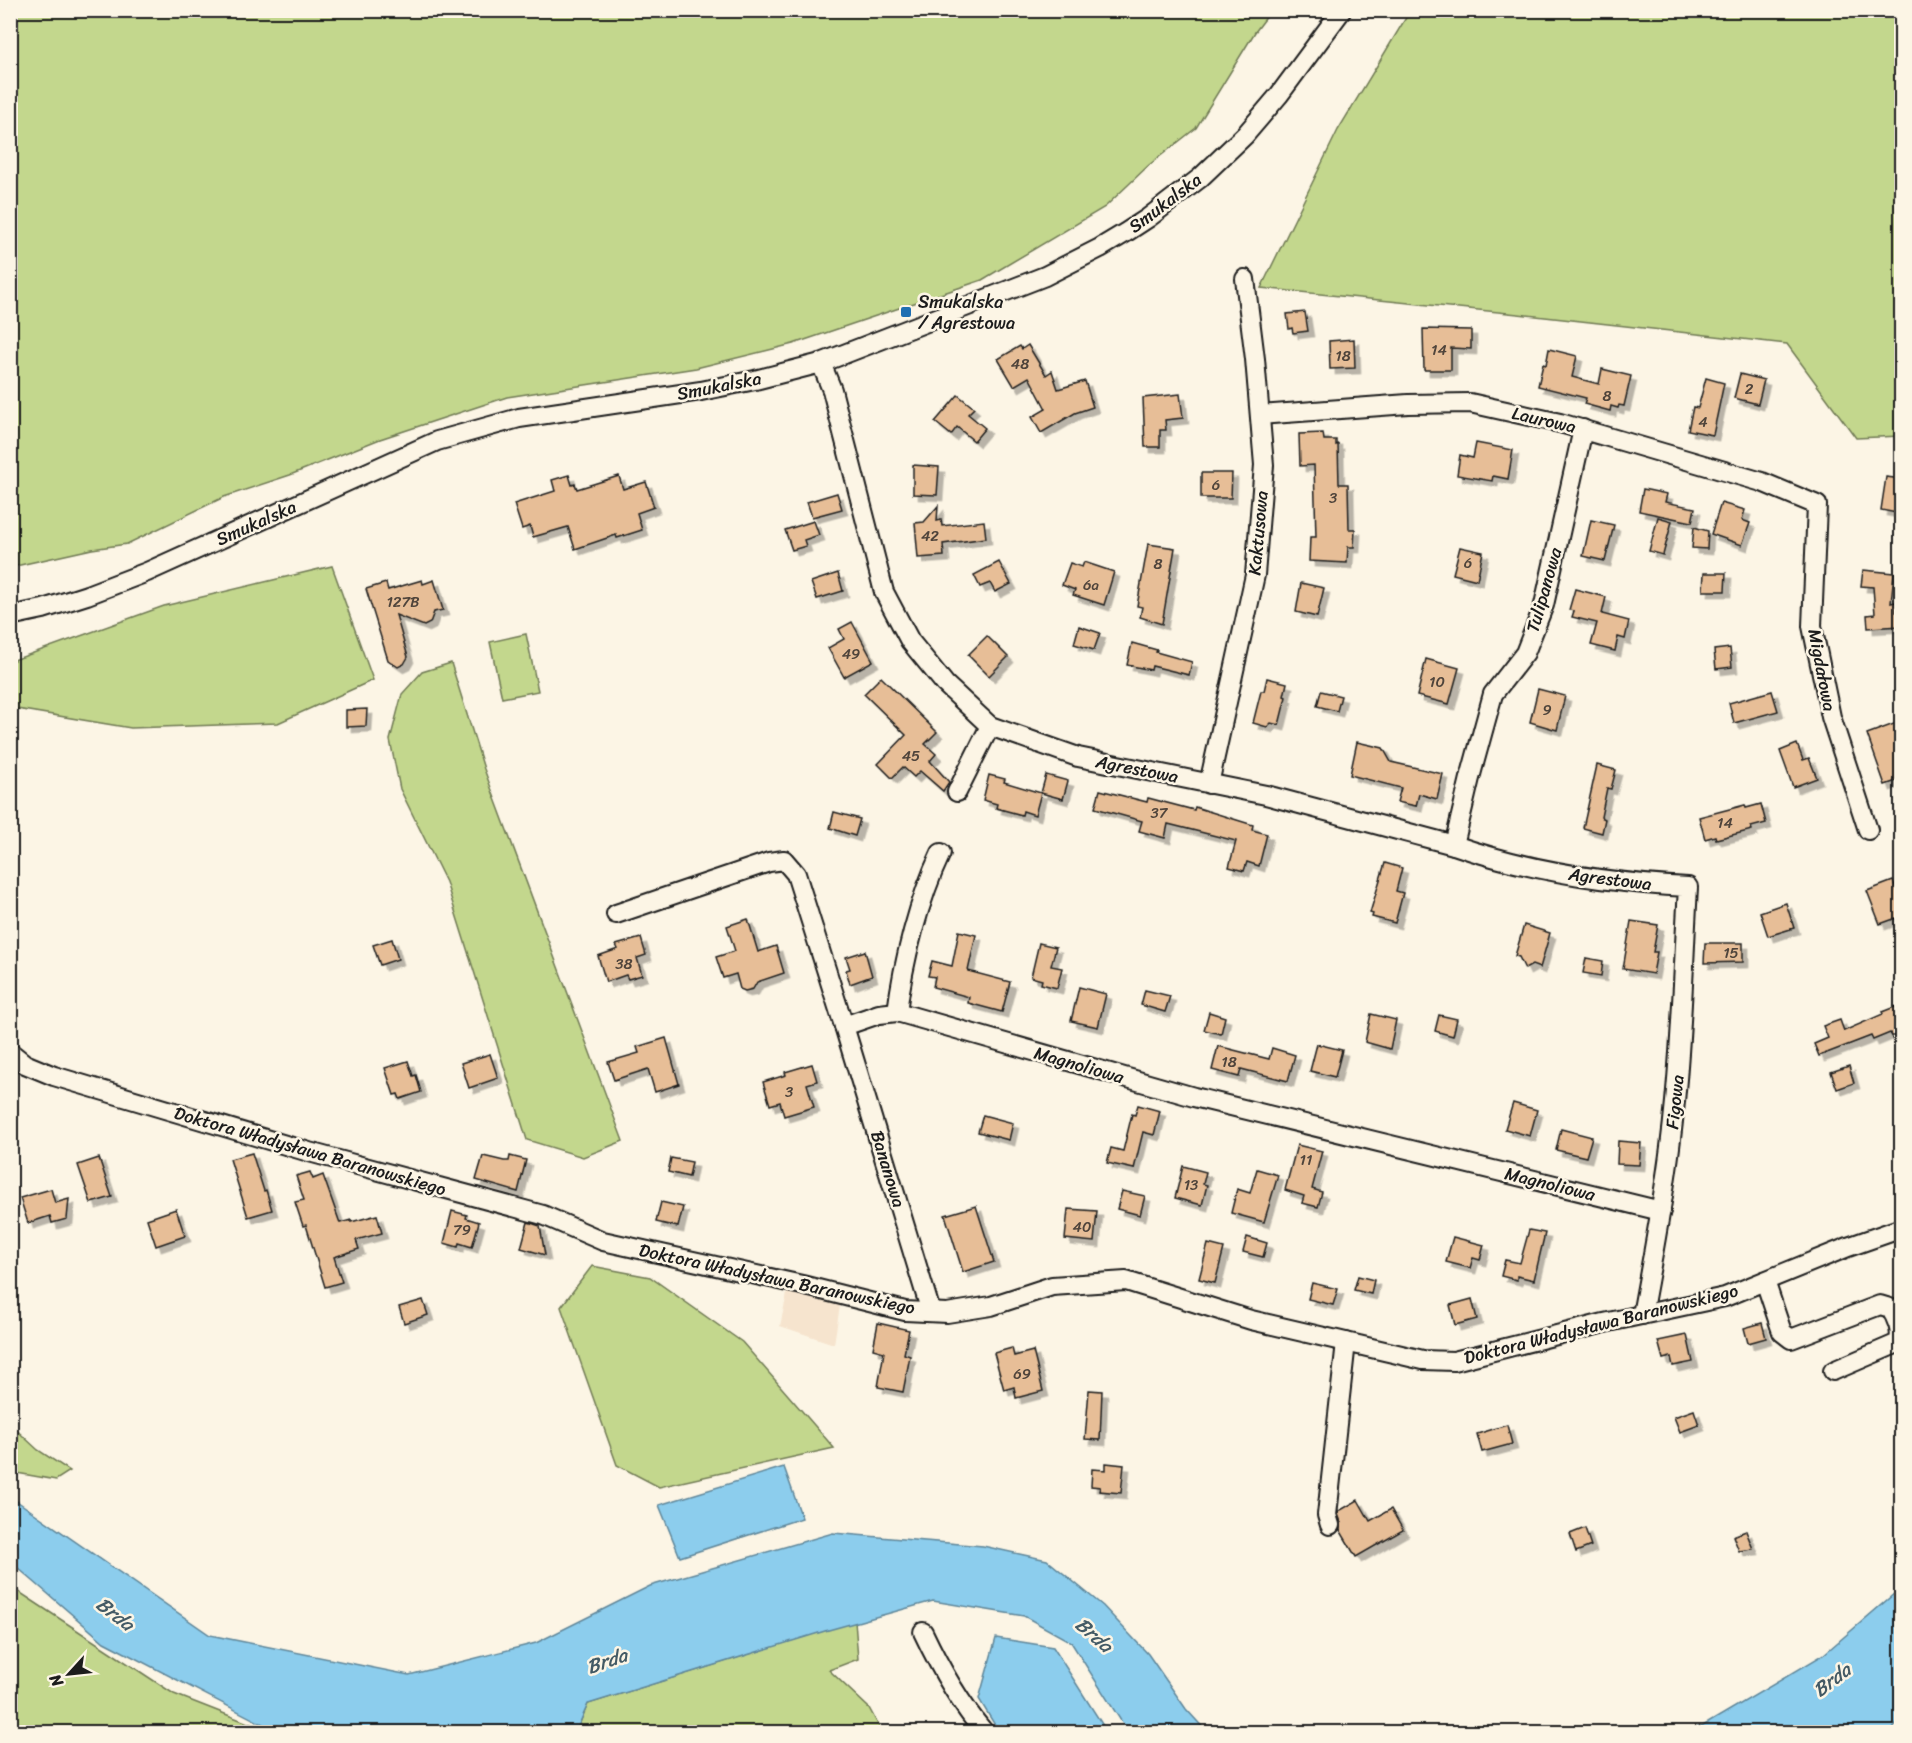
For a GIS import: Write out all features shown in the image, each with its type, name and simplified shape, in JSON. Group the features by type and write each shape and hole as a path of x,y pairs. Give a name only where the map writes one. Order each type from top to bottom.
{"street":[{"name":"Smukalska","path":"10,616 43,609 87,595 147,572 437,441 519,418 701,391 820,363 1045,276 1100,248 1148,218 1200,178 1245,135 1279,95 1342,10"},
{"name":"Kaktusowa","path":"1209,784 1255,575 1264,465 1245,279"},
{"name":"Agrestowa","path":"820,363 832,390 884,592 910,641 945,684 990,726 1078,757 1266,795 1484,855 1571,875 1688,887"},
{"name":"Laurowa","path":"1260,415 1470,403 1583,429 1762,482 1817,505"},
{"name":"Tulipanowa","path":"1454,845 1493,694 1525,653 1544,605 1583,429"},
{"name":"Migdałowa","path":"1817,505 1812,626 1831,717 1868,830"},
{"path":"957,792 990,726"},
{"path":"897,1012 900,981 931,874 941,854"},
{"path":"616,914 769,862 784,860 796,874 844,1026"},
{"name":"Figowa","path":"1642,1315 1661,1211 1678,1077 1688,887"},
{"name":"Magnoliowa","path":"844,1026 879,1014 897,1012 1194,1097 1661,1211"},
{"name":"Bananowa","path":"844,1026 931,1312"},
{"name":"Doktora Władysława Baranowskiego","path":"10,1052 25,1064 54,1076 309,1152 543,1215 603,1241 802,1285 905,1311 947,1313 991,1306 1052,1286 1126,1281 1251,1320 1423,1360 1454,1361 1725,1297 1848,1247 1902,1228"},
{"path":"1765,1281 1782,1332 1791,1339 1880,1305 1890,1308 1899,1328 1898,1343 1833,1371"},
{"path":"1330,1525 1327,1515 1346,1342"},
{"path":"923,1632 964,1708 984,1732"}],"shaded area":[{"path":"788,1289 841,1299 834,1344 780,1326"}],"green space":[{"path":"11,10 1271,11 1255,32 1196,128 1149,165 1105,207 982,280 793,344 696,368 507,397 380,439 290,475 224,497 127,544 92,549 11,567"},
{"path":"1410,11 1901,11 1901,436 1856,438 1787,344 1261,288 1338,130"},
{"path":"332,566 373,680 278,723 131,728 11,708 11,661 164,606"},
{"path":"526,634 538,691 502,698 490,642"},
{"path":"451,663 484,769 623,1141 583,1157 527,1140 446,882 400,789 390,740 402,694 422,672"},
{"path":"592,1266 650,1277 742,1342 834,1448 659,1487 617,1465 561,1307"},
{"path":"10,1424 38,1450 70,1471 56,1480 17,1473 11,1467"},
{"path":"10,1586 174,1694 271,1732 11,1732"},
{"path":"855,1621 858,1659 829,1670 869,1708 882,1732 576,1732 588,1704"}],"water":[{"path":"784,1467 802,1518 680,1557 659,1505"},
{"name":"Brda","path":"11,1497 210,1635 409,1675 536,1643 650,1586 833,1533 983,1546 1047,1560 1103,1606 1148,1654 1186,1709 1207,1732 1128,1732 1071,1642 1024,1616 933,1601 825,1631 588,1704 577,1729 567,1732 278,1732 104,1642 11,1562"},
{"name":"Brda","path":"1901,1588 1901,1718 1891,1732 1676,1732 1703,1726 1823,1655"},
{"path":"996,1638 1053,1647 1107,1732 1005,1732 996,1727 979,1699"}],"building":[{"path":"1305,312 1308,331 1293,333 1292,328 1289,329 1287,314"},
{"path":"1423,329 1471,330 1471,349 1451,348 1451,370 1424,370"},
{"path":"1354,339 1355,368 1330,369 1329,341"},
{"path":"1028,345 1046,375 1052,371 1058,389 1085,381 1093,407 1075,413 1041,433 1032,417 1046,409 1029,377 1014,386 998,359 1020,346 1022,349"},
{"path":"1549,349 1577,356 1572,377 1599,384 1602,369 1631,376 1624,406 1619,405 1618,408 1611,406 1610,411 1584,404 1586,398 1538,386"},
{"path":"1740,374 1764,380 1758,404 1734,398"},
{"path":"1706,378 1724,383 1713,435 1688,430 1693,407 1698,408"},
{"path":"1180,394 1183,418 1165,420 1166,430 1160,430 1160,447 1145,447 1143,398"},
{"path":"958,395 974,408 968,414 985,428 974,441 957,427 951,435 935,422"},
{"path":"1323,433 1324,440 1336,440 1336,445 1338,444 1339,484 1348,484 1349,529 1355,529 1354,547 1348,547 1347,563 1309,561 1310,537 1316,537 1314,465 1300,466 1299,434"},
{"path":"1476,443 1513,450 1508,479 1493,476 1492,481 1457,475 1460,455 1473,458"},
{"path":"913,465 939,467 937,495 913,494"},
{"path":"1201,473 1232,473 1231,498 1201,498"},
{"path":"569,475 572,485 575,484 577,489 619,476 623,489 646,482 654,507 637,513 642,530 617,538 616,535 575,549 568,527 533,537 530,526 522,529 514,504 555,491 552,480"},
{"path":"1886,477 1902,479 1902,514 1881,510"},
{"path":"1643,489 1667,494 1665,502 1695,508 1692,522 1639,511"},
{"path":"837,493 842,509 812,517 807,502"},
{"path":"1721,503 1745,510 1742,520 1750,523 1742,545 1711,534"},
{"path":"938,506 937,521 941,520 942,526 984,521 986,538 943,544 944,556 918,558 915,523 924,522"},
{"path":"1658,517 1672,521 1663,555 1649,551"},
{"path":"1591,520 1614,525 1605,561 1583,556"},
{"path":"814,521 819,535 804,540 806,546 792,550 785,530"},
{"path":"1694,527 1708,531 1707,549 1692,548"},
{"path":"1148,544 1175,548 1162,624 1140,617 1142,607 1137,606"},
{"path":"1460,547 1483,552 1477,580 1453,574"},
{"path":"999,562 1011,584 995,592 990,583 980,587 974,575"},
{"path":"1084,562 1114,572 1104,605 1073,595 1075,590 1062,585 1070,563 1082,567"},
{"path":"1863,570 1894,573 1891,603 1896,602 1896,612 1902,612 1902,626 1868,628 1867,615 1875,614 1873,587 1861,586"},
{"path":"838,573 843,591 817,599 811,582"},
{"path":"1704,573 1726,573 1725,591 1703,591"},
{"path":"422,580 423,584 434,580 443,610 434,612 430,623 424,626 396,615 408,657 404,664 398,667 388,660 366,589 386,583 388,590"},
{"path":"1301,583 1324,588 1317,617 1296,612"},
{"path":"1575,589 1606,597 1602,614 1629,621 1625,639 1618,637 1615,651 1591,645 1597,623 1572,617 1574,611 1569,610"},
{"path":"852,622 873,661 844,677 828,648 844,639 839,629"},
{"path":"1079,626 1100,633 1094,650 1074,644"},
{"path":"987,636 1008,657 989,676 968,655"},
{"path":"1132,643 1192,662 1189,675 1152,666 1151,670 1127,665"},
{"path":"1730,648 1732,667 1716,669 1714,650"},
{"path":"1426,659 1459,668 1449,704 1417,696"},
{"path":"881,677 937,732 925,744 936,754 930,761 949,782 943,791 920,771 914,777 903,767 892,778 878,764 906,735 864,694"},
{"path":"1267,678 1287,683 1279,725 1271,723 1267,727 1253,723 1261,691 1264,691"},
{"path":"1538,689 1565,696 1557,730 1530,722"},
{"path":"1321,691 1341,696 1337,711 1317,706"},
{"path":"1772,691 1778,711 1734,723 1729,703"},
{"path":"367,709 366,726 346,727 346,710"},
{"path":"1902,721 1902,779 1885,785 1867,734"},
{"path":"1357,742 1383,748 1391,762 1443,774 1437,799 1419,794 1416,806 1397,802 1401,788 1350,775"},
{"path":"1797,744 1803,760 1809,758 1817,778 1793,787 1780,751"},
{"path":"1597,765 1616,770 1611,789 1607,788 1601,817 1605,819 1602,833 1583,828"},
{"path":"989,775 1041,793 1035,815 1023,811 1022,815 996,808 997,804 983,800"},
{"path":"1046,775 1068,781 1063,799 1041,793"},
{"path":"1100,790 1147,802 1148,798 1194,810 1195,807 1253,825 1252,830 1267,834 1259,866 1247,862 1244,871 1229,867 1236,841 1168,824 1165,838 1139,831 1142,821 1095,808"},
{"path":"1761,804 1766,823 1751,827 1752,830 1716,839 1715,836 1705,839 1699,817 1745,805 1746,808"},
{"path":"834,812 860,819 855,836 830,828"},
{"path":"1385,863 1402,868 1396,891 1403,893 1395,923 1372,917 1373,914 1370,913"},
{"path":"1893,881 1902,902 1902,916 1880,924 1867,891"},
{"path":"1786,903 1794,928 1768,936 1760,912"},
{"path":"748,919 758,952 776,946 784,973 757,982 753,989 745,991 740,989 736,974 723,978 716,957 735,951 727,926"},
{"path":"1631,921 1658,925 1653,952 1657,952 1653,974 1623,969"},
{"path":"1524,925 1550,933 1540,968 1532,965 1525,969 1519,957 1515,956"},
{"path":"959,931 976,935 968,971 1010,982 1002,1012 968,1003 969,997 933,987 935,977 928,976 932,961 952,966"},
{"path":"641,938 646,955 637,958 642,975 628,979 626,975 606,982 598,956 618,949 616,945"},
{"path":"392,939 398,959 380,965 373,945"},
{"path":"1039,943 1056,947 1051,966 1062,968 1057,988 1041,984 1042,980 1031,977"},
{"path":"1705,943 1743,943 1743,962 1704,963"},
{"path":"865,951 872,976 850,984 846,970 850,969 846,957"},
{"path":"1586,958 1603,961 1601,976 1583,973"},
{"path":"1079,987 1106,994 1098,1027 1071,1021"},
{"path":"1145,990 1170,996 1165,1012 1141,1005"},
{"path":"1902,1004 1902,1055 1890,1033 1873,1040 1871,1036 1819,1056 1814,1044 1828,1038 1823,1026 1840,1020 1844,1031"},
{"path":"1209,1012 1225,1017 1221,1034 1204,1030"},
{"path":"1371,1014 1396,1020 1390,1049 1365,1042"},
{"path":"1439,1015 1457,1019 1453,1036 1435,1031"},
{"path":"666,1038 679,1084 655,1092 648,1069 614,1080 608,1062 639,1053 637,1047"},
{"path":"1317,1044 1342,1050 1335,1077 1310,1071"},
{"path":"1218,1046 1269,1059 1272,1048 1295,1055 1288,1081 1241,1069 1239,1077 1212,1070"},
{"path":"490,1054 498,1078 469,1088 461,1063"},
{"path":"408,1061 413,1076 416,1075 421,1092 400,1099 398,1094 394,1095 385,1068"},
{"path":"812,1064 817,1081 807,1084 814,1107 784,1116 780,1102 770,1105 763,1082 786,1075 785,1072"},
{"path":"1849,1066 1854,1083 1837,1089 1831,1072"},
{"path":"1513,1103 1537,1110 1530,1136 1505,1129"},
{"path":"1138,1105 1160,1111 1154,1135 1143,1132 1134,1169 1107,1163 1111,1148 1123,1151 1132,1114 1135,1115"},
{"path":"983,1115 1013,1123 1009,1140 978,1132"},
{"path":"1561,1129 1592,1137 1586,1157 1556,1150"},
{"path":"1618,1141 1641,1143 1639,1165 1617,1164"},
{"path":"1297,1145 1322,1151 1312,1189 1322,1192 1318,1207 1302,1203 1304,1196 1285,1190"},
{"path":"252,1153 272,1210 248,1217 230,1159"},
{"path":"483,1156 504,1161 509,1161 510,1156 526,1160 518,1192 476,1180"},
{"path":"99,1158 112,1197 91,1203 78,1165"},
{"path":"671,1158 692,1162 689,1177 668,1172"},
{"path":"1183,1166 1206,1172 1203,1184 1207,1185 1202,1205 1175,1198"},
{"path":"1257,1169 1278,1175 1264,1222 1231,1213 1237,1189 1250,1193"},
{"path":"310,1172 313,1179 323,1175 340,1223 377,1215 382,1233 356,1240 359,1249 334,1257 342,1282 325,1287 306,1225 303,1226 295,1202 304,1200 296,1176"},
{"path":"51,1189 55,1203 69,1199 67,1219 52,1223 50,1216 28,1223 20,1198"},
{"path":"1122,1191 1145,1196 1140,1215 1117,1209"},
{"path":"661,1202 683,1207 678,1227 656,1222"},
{"path":"976,1206 994,1262 963,1272 945,1215"},
{"path":"176,1209 185,1236 156,1246 147,1219"},
{"path":"1068,1209 1097,1211 1094,1242 1065,1239"},
{"path":"452,1211 467,1215 466,1218 479,1222 472,1247 459,1243 458,1247 444,1243"},
{"path":"528,1222 540,1226 545,1255 521,1248"},
{"path":"1529,1230 1545,1233 1534,1280 1517,1276 1517,1280 1501,1276 1505,1260 1520,1263"},
{"path":"1247,1237 1267,1243 1263,1257 1243,1252"},
{"path":"1453,1237 1484,1245 1480,1260 1473,1258 1470,1268 1446,1262"},
{"path":"1208,1244 1224,1248 1215,1283 1199,1279"},
{"path":"1358,1276 1374,1280 1371,1294 1354,1290"},
{"path":"1312,1283 1338,1289 1333,1305 1308,1299"},
{"path":"1472,1299 1477,1319 1455,1325 1450,1305"},
{"path":"423,1300 428,1315 404,1323 399,1307"},
{"path":"878,1323 909,1330 904,1354 910,1356 903,1392 878,1387 884,1352 873,1349"},
{"path":"1762,1323 1766,1338 1748,1343 1744,1328"},
{"path":"1687,1335 1693,1362 1673,1366 1671,1357 1663,1359 1658,1341"},
{"path":"1012,1348 1014,1356 1033,1351 1043,1391 1016,1398 1014,1387 1004,1390 994,1353"},
{"path":"1089,1390 1102,1391 1100,1440 1085,1439"},
{"path":"1694,1410 1699,1425 1680,1432 1674,1417"},
{"path":"1507,1425 1512,1444 1482,1452 1477,1434"},
{"path":"1106,1463 1124,1465 1121,1493 1099,1491 1100,1487 1091,1486 1092,1469 1106,1470"},
{"path":"1358,1500 1370,1521 1391,1509 1403,1530 1356,1557 1340,1530 1341,1522 1338,1514 1339,1511"},
{"path":"1585,1528 1591,1546 1576,1552 1570,1534"},
{"path":"1746,1531 1753,1549 1739,1551 1733,1536"}],"place":[{"name":"Smukalska / Agrestowa","path":"906,312"}]}
